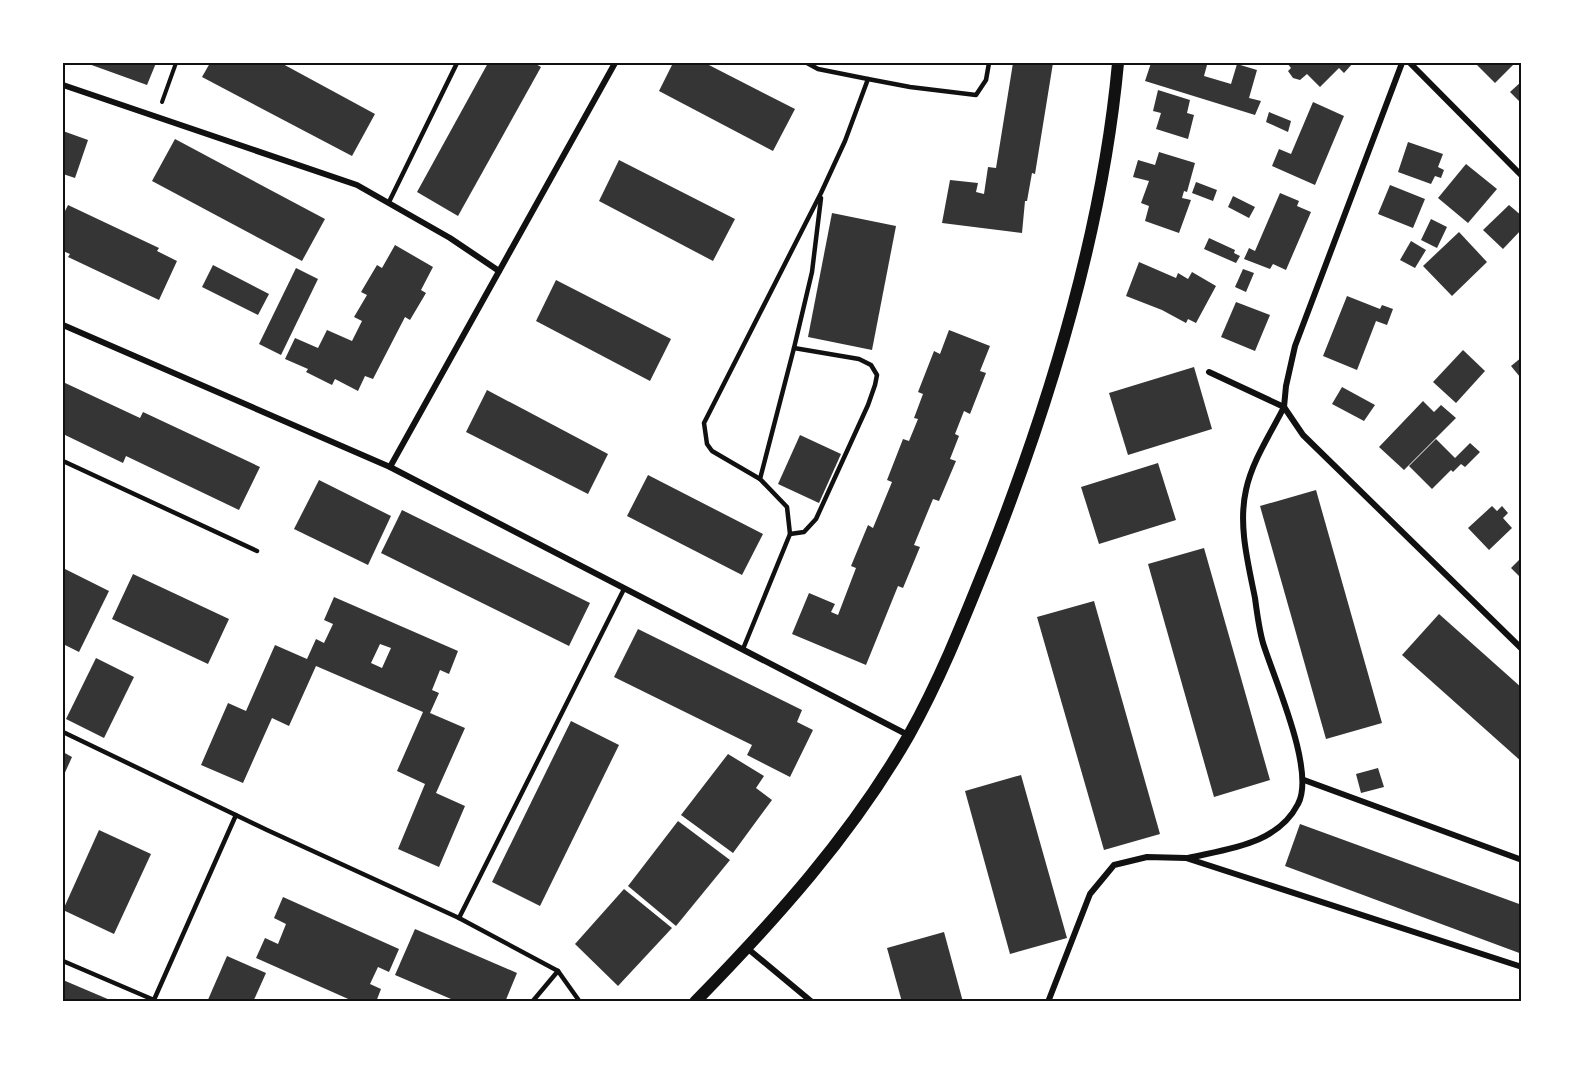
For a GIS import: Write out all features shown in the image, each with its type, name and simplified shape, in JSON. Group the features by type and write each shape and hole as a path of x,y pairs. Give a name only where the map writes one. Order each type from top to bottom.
{"main road":[{"path":"695,1002 795,896 855,818 908,735 957,638 1012,498 1038,422 1083,268 1114,111 1118,63"}],"street":[{"path":"390,467 615,63"},
{"path":"1048,1002 1090,894 1114,865 1147,857 1186,858 1250,844 1284,825 1299,803 1304,780 1288,712 1262,641 1246,547 1243,514 1246,490 1256,461 1284,407 1295,346 1402,63"},
{"path":"1410,63 1522,176"},
{"path":"63,85 357,185 389,202 499,271"},
{"path":"63,325 390,467 908,735"},
{"path":"1209,372 1284,407 1303,435 1522,649"},
{"path":"1304,780 1522,861"},
{"path":"1186,858 1522,967"},
{"path":"747,948 813,1002"}],"lane":[{"path":"389,202 457,63"},
{"path":"807,63 818,69 868,79 976,96 986,80 989,63"},
{"path":"818,69 820,63"},
{"path":"743,649 790,534 787,507 760,479 712,452 707,444 704,423 821,193 845,141 868,79"},
{"path":"760,479 812,272 821,193"},
{"path":"790,534 804,532 816,519 868,405 877,375 871,365 859,359 794,348"},
{"path":"63,460 257,550"},
{"path":"459,918 624,589"},
{"path":"63,732 459,918 558,971 580,1002"},
{"path":"63,961 153,1001 236,815"},
{"path":"532,1002 558,971"}],"path":[{"path":"157,116 176,63"}],"building":[{"path":"86,63 156,63 147,85"},
{"path":"210,63 281,63 375,114 352,156 202,77"},
{"path":"488,63 534,63 541,67 458,216 417,192"},
{"path":"673,63 705,63 795,109 773,151 659,91"},
{"path":"1013,63 1053,63 1035,174 1032,173 1027,201 1025,201 1022,233 942,223 950,180 978,183 976,192 984,194 988,167 996,168"},
{"path":"1151,63 1202,63 1207,65 1204,76 1231,84 1237,64 1257,70 1249,98 1261,101 1255,115 1145,81"},
{"path":"1287,63 1353,63 1344,73 1339,68 1320,87 1307,74 1300,80 1293,78 1288,71 1291,68"},
{"path":"1475,63 1515,63 1495,83"},
{"path":"1522,81 1522,104 1510,92"},
{"path":"1158,90 1190,100 1187,113 1194,115 1188,139 1156,129 1161,113 1153,111"},
{"path":"1313,102 1344,116 1315,185 1272,166 1279,149 1291,154"},
{"path":"1269,112 1291,121 1288,132 1266,122"},
{"path":"63,131 88,140 75,178 63,174"},
{"path":"175,139 325,219 302,261 152,181"},
{"path":"1408,142 1443,154 1438,167 1444,170 1441,178 1435,176 1431,184 1398,172"},
{"path":"1159,152 1195,163 1187,192 1184,191 1182,198 1191,200 1179,233 1145,221 1149,206 1141,203 1149,181 1133,177 1138,160 1155,165"},
{"path":"619,160 735,219 713,261 599,201"},
{"path":"1466,164 1497,189 1468,223 1438,198"},
{"path":"1196,182 1217,190 1213,201 1192,193"},
{"path":"1390,185 1425,199 1413,228 1378,214"},
{"path":"1280,193 1299,201 1297,206 1311,212 1286,270 1273,264 1270,269 1244,259 1249,248 1255,251"},
{"path":"1233,196 1255,207 1249,218 1228,207"},
{"path":"68,205 159,248 157,251 177,261 159,300 68,257 70,254 63,251 63,215"},
{"path":"1509,205 1522,216 1522,229 1503,249 1483,230"},
{"path":"832,213 896,226 872,350 808,337"},
{"path":"1431,219 1447,227 1437,248 1421,240"},
{"path":"1459,232 1487,262 1452,296 1423,266"},
{"path":"1209,238 1235,250 1234,253 1240,256 1236,263 1204,249"},
{"path":"1411,241 1426,250 1415,268 1400,260"},
{"path":"395,245 433,267 421,290 426,293 410,320 405,317 373,379 365,376 358,391 335,379 332,385 306,372 308,369 285,359 295,338 318,348 327,330 352,341 362,321 354,317 367,295 361,292 377,265 382,268"},
{"path":"1139,262 1176,278 1178,273 1188,279 1192,272 1216,286 1196,323 1188,319 1186,323 1162,310 1126,296"},
{"path":"213,265 269,294 258,315 202,287"},
{"path":"296,268 318,279 281,355 259,344"},
{"path":"1243,269 1254,273 1246,292 1235,287"},
{"path":"556,280 671,339 650,381 536,321"},
{"path":"1347,296 1380,309 1382,305 1393,309 1387,325 1376,321 1357,370 1323,356"},
{"path":"1236,302 1270,315 1255,351 1221,337"},
{"path":"949,330 990,346 980,371 986,373 970,414 964,411 955,434 959,436 950,459 956,461 939,501 933,499 914,545 920,547 903,588 898,586 866,665 792,634 809,593 835,604 831,612 838,615 856,568 851,566 868,525 873,528 892,482 887,480 903,439 909,441 918,419 914,418 923,394 918,392 934,351 940,354"},
{"path":"1463,350 1485,371 1456,403 1433,382"},
{"path":"1522,357 1522,375 1520,377 1511,366"},
{"path":"1194,367 1212,429 1128,455 1109,393"},
{"path":"63,382 140,418 143,412 260,467 239,510 126,456 123,463 63,434"},
{"path":"1342,387 1375,405 1364,421 1332,404"},
{"path":"487,390 608,454 588,494 466,432"},
{"path":"1423,401 1434,412 1441,405 1456,418 1404,470 1379,447"},
{"path":"800,435 841,454 819,503 778,484"},
{"path":"1436,439 1455,458 1470,443 1480,452 1465,467 1461,464 1453,472 1451,470 1432,489 1409,466"},
{"path":"1158,463 1176,520 1099,544 1081,487"},
{"path":"648,475 763,534 742,575 627,516"},
{"path":"319,480 391,516 368,565 294,529"},
{"path":"1316,490 1382,723 1326,739 1260,506"},
{"path":"1492,506 1497,511 1502,506 1508,513 1503,518 1512,528 1489,550 1468,528"},
{"path":"402,510 590,603 569,646 381,553"},
{"path":"1204,548 1270,780 1214,797 1148,564"},
{"path":"1522,557 1522,579 1511,568"},
{"path":"63,568 109,591 79,652 63,644"},
{"path":"133,574 229,619 208,664 112,619"},
{"path":"334,597 458,651 449,674 440,670 432,690 439,693 430,713 465,728 436,793 465,806 439,867 398,849 425,784 397,771 423,712 316,666 289,726 272,718 243,783 201,765 228,703 246,711 275,645 307,659 316,639 324,643 333,624 324,620","holes":["380,644 391,648 382,668 371,663"]},
{"path":"1094,601 1160,834 1104,850 1037,617"},
{"path":"1439,614 1522,688 1522,762 1402,655"},
{"path":"638,629 802,710 797,722 813,730 790,777 747,755 752,745 614,677"},
{"path":"96,658 134,677 104,738 66,719"},
{"path":"571,721 619,745 540,906 492,882"},
{"path":"63,752 72,757 63,777"},
{"path":"728,754 764,776 756,788 772,800 733,853 681,815"},
{"path":"1378,768 1384,787 1361,793 1356,774"},
{"path":"1021,775 1067,938 1010,954 965,791"},
{"path":"678,821 730,860 676,926 628,886"},
{"path":"1300,824 1522,905 1522,954 1285,866"},
{"path":"99,830 151,854 114,934 63,910"},
{"path":"624,889 672,928 618,986 575,944"},
{"path":"283,897 399,949 389,972 378,967 370,984 381,989 376,1002 355,1002 256,958 265,938 278,944 286,924 274,918"},
{"path":"415,929 517,973 505,1002 458,1002 395,975"},
{"path":"944,932 963,1002 902,1002 887,948"},
{"path":"227,956 266,973 253,1002 207,1002"},
{"path":"63,980 110,1000 109,1002 63,1002"}]}
